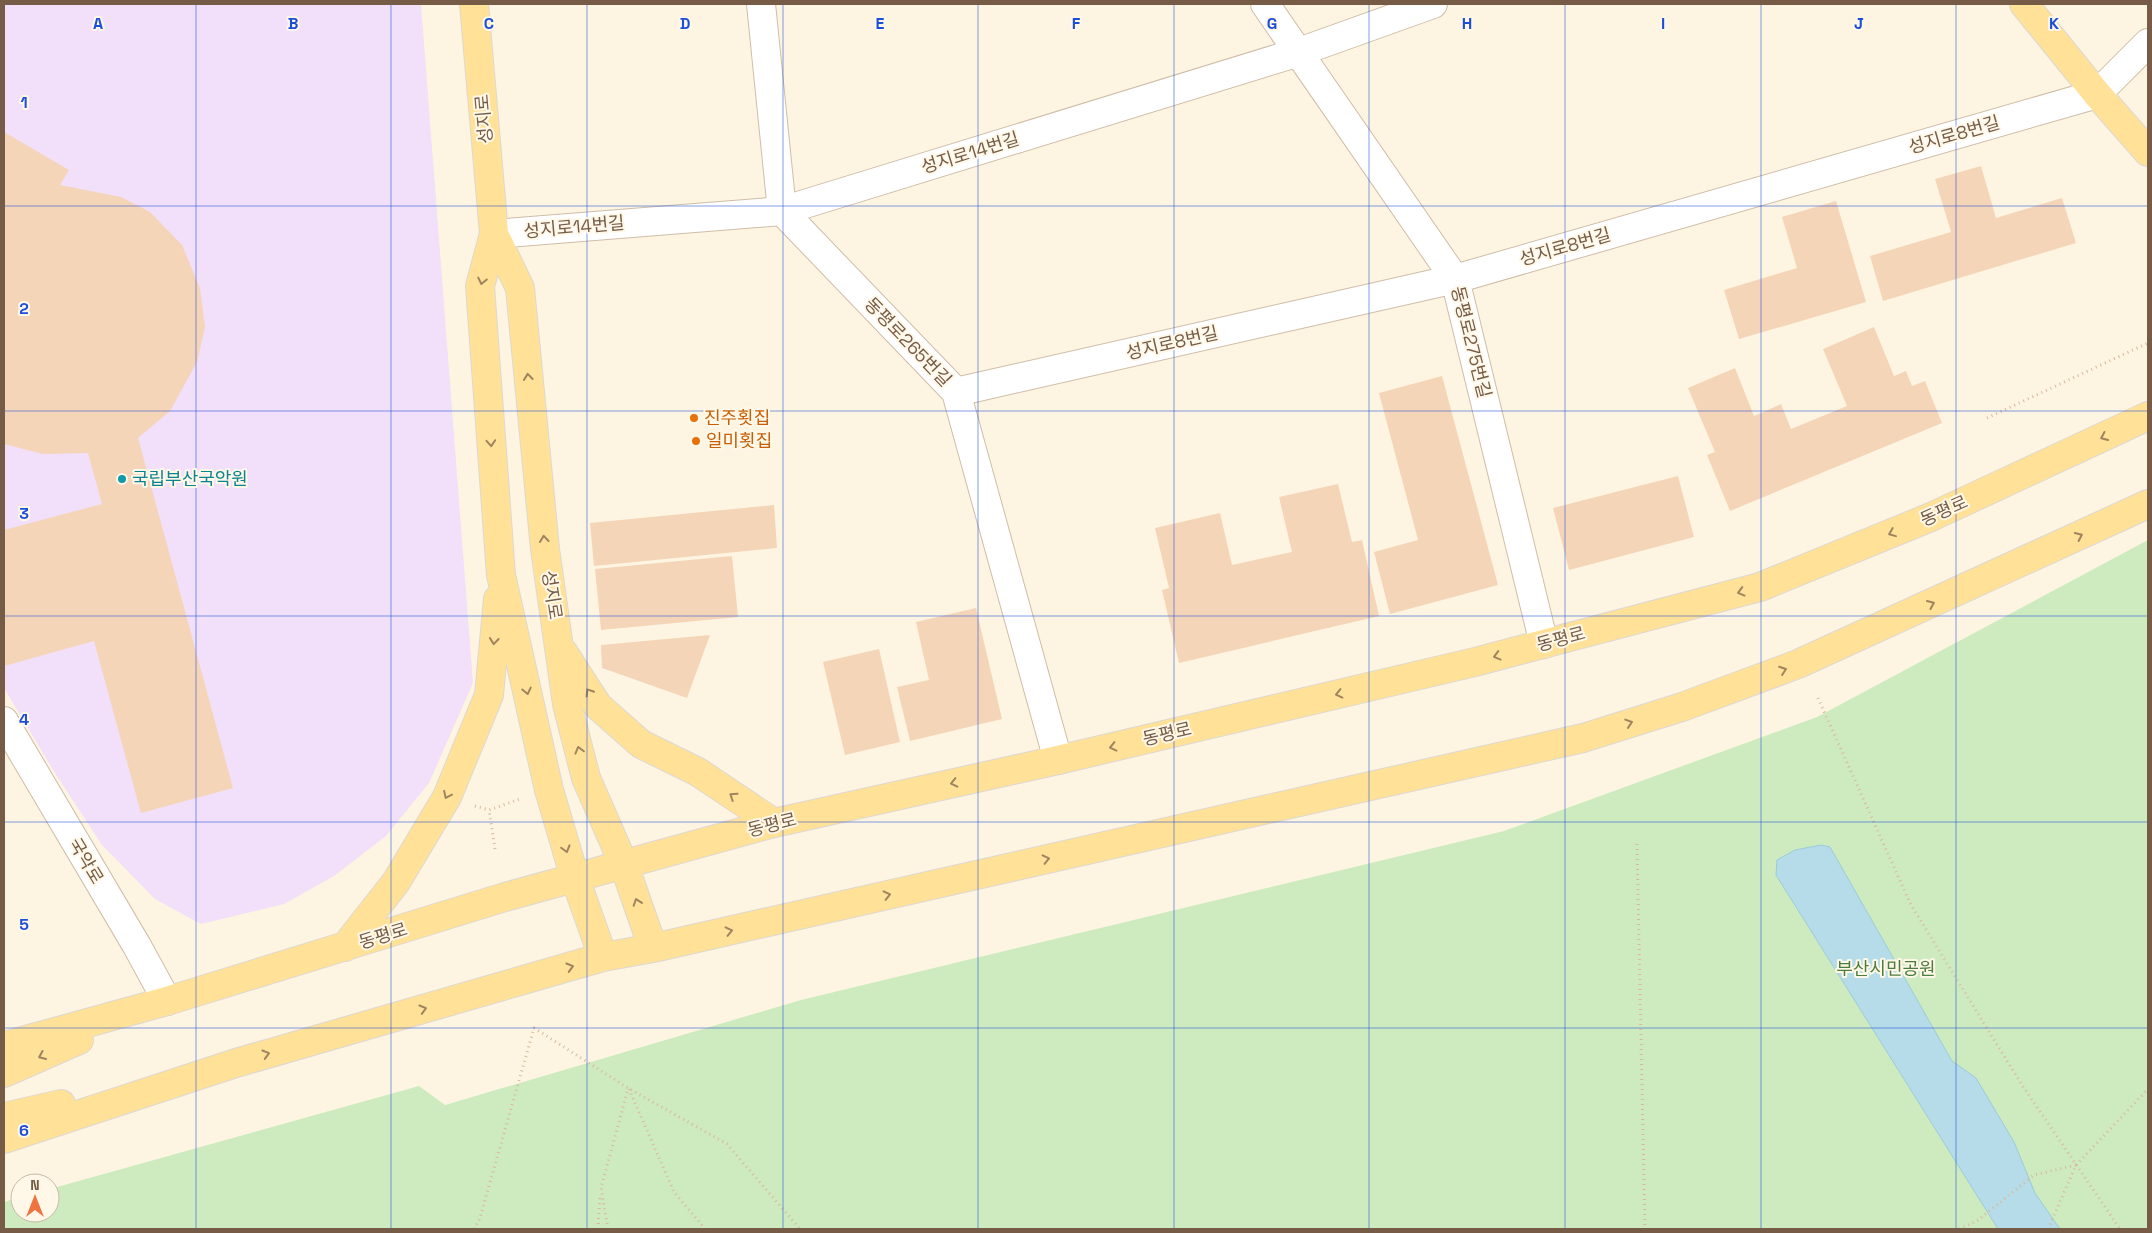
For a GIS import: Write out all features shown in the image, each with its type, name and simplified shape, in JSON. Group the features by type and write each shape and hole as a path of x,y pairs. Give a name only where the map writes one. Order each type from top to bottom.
{"main road":[{"name":"성지로","path":"474,4 494,234 480,286 501,575 549,790 575,878 604,957"},
{"path":"2024,4 2097,94 2148,152"},
{"name":"성지로","path":"494,234 520,288 545,549 567,704 586,778 624,865 653,948"},
{"name":"동평로","path":"167,1001 505,897 774,823 1058,760 1475,662 1760,588 1932,517 2148,416"},
{"path":"4,1139 236,1062 604,957 653,948 1583,738 1682,706 1798,664 2148,504"},
{"name":"성지로","path":"345,947 396,882 447,798 489,695 501,575"},
{"path":"560,648 598,706 641,744 698,772 774,823"},
{"path":"4,1046 167,1001"},
{"path":"4,1073 167,1001"},
{"path":"4,1117 236,1062"}],"street":[{"path":"761,4 782,211"},
{"name":"동평로275번길","path":"1264,4 1455,279 1544,644"},
{"name":"성지로14번길","path":"494,234 782,211 1299,52 1433,4"},
{"name":"성지로8번길","path":"956,392 1455,279 2097,94 2148,43"},
{"name":"동평로265번길","path":"782,211 956,392 1058,760"},
{"name":"국악로","path":"4,721 137,946 167,1001"}],"path":[{"path":"1987,418 2148,343"},
{"path":"1818,698 1911,905 2022,1085 2120,1229"},
{"path":"495,849 489,810 525,797"},
{"path":"1637,844 1645,1229"},
{"path":"474,1229 479,1221 534,1028 628,1088 727,1144 800,1229"},
{"path":"598,1229 601,1188 628,1088"},
{"path":"628,1088 674,1192 705,1229"},
{"path":"2048,1229 2076,1165 2148,1089"},
{"path":"1962,1229 1977,1221 2034,1175 2076,1165"},
{"path":"601,1188 608,1229"}],"shaded area":[{"path":"4,4 421,4 473,683 429,783 386,836 334,876 284,904 201,924 155,899 102,845 53,770 4,688"}],"green space":[{"name":"부산시민공원","path":"2148,540 2148,1229 4,1229 4,1202 10,1200 10,1223 60,1223 60,1186 419,1086 445,1105 801,1000 1504,831 1817,717"}],"water":[{"path":"1821,845 1830,847 1952,1061 1976,1078 2014,1142 2035,1193 2060,1229 1998,1229 1776,875 1777,860 1795,850"}],"building":[{"name":"국립부산국악원","path":"4,132 69,170 60,185 121,197 150,212 182,245 200,288 205,327 197,362 170,411 138,438 233,788 141,813 94,641 4,666 4,530 102,504 88,453 43,454 4,444"},
{"path":"1981,166 1996,218 2062,198 2076,243 1883,301 1870,256 1951,232 1935,179"},
{"path":"1836,201 1866,302 1739,339 1724,290 1797,268 1782,217"},
{"path":"1874,327 1894,376 1906,371 1912,386 1925,381 1942,423 1730,511 1707,455 1715,452 1688,388 1735,368 1754,416 1781,404 1791,429 1847,406 1823,349"},
{"path":"1442,376 1498,585 1390,614 1374,552 1418,540 1379,393"},
{"path":"1678,476 1694,537 1569,570 1553,508"},
{"path":"1338,484 1352,542 1362,540 1379,616 1179,663 1162,590 1169,588 1155,528 1220,513 1232,565 1292,552 1279,497"},
{"path":"774,505 777,548 594,566 590,523"},
{"path":"732,556 738,617 601,630 595,569"},
{"path":"976,608 1002,719 910,741 897,687 929,680 916,622"},
{"path":"710,635 687,698 602,668 601,645"},
{"path":"879,649 900,742 845,755 823,662"}],"place":[{"name":"진주횟집","path":"694,418"},
{"name":"일미횟집","path":"696,441"},
{"name":"국립부산국악원","path":"122,479"}]}
